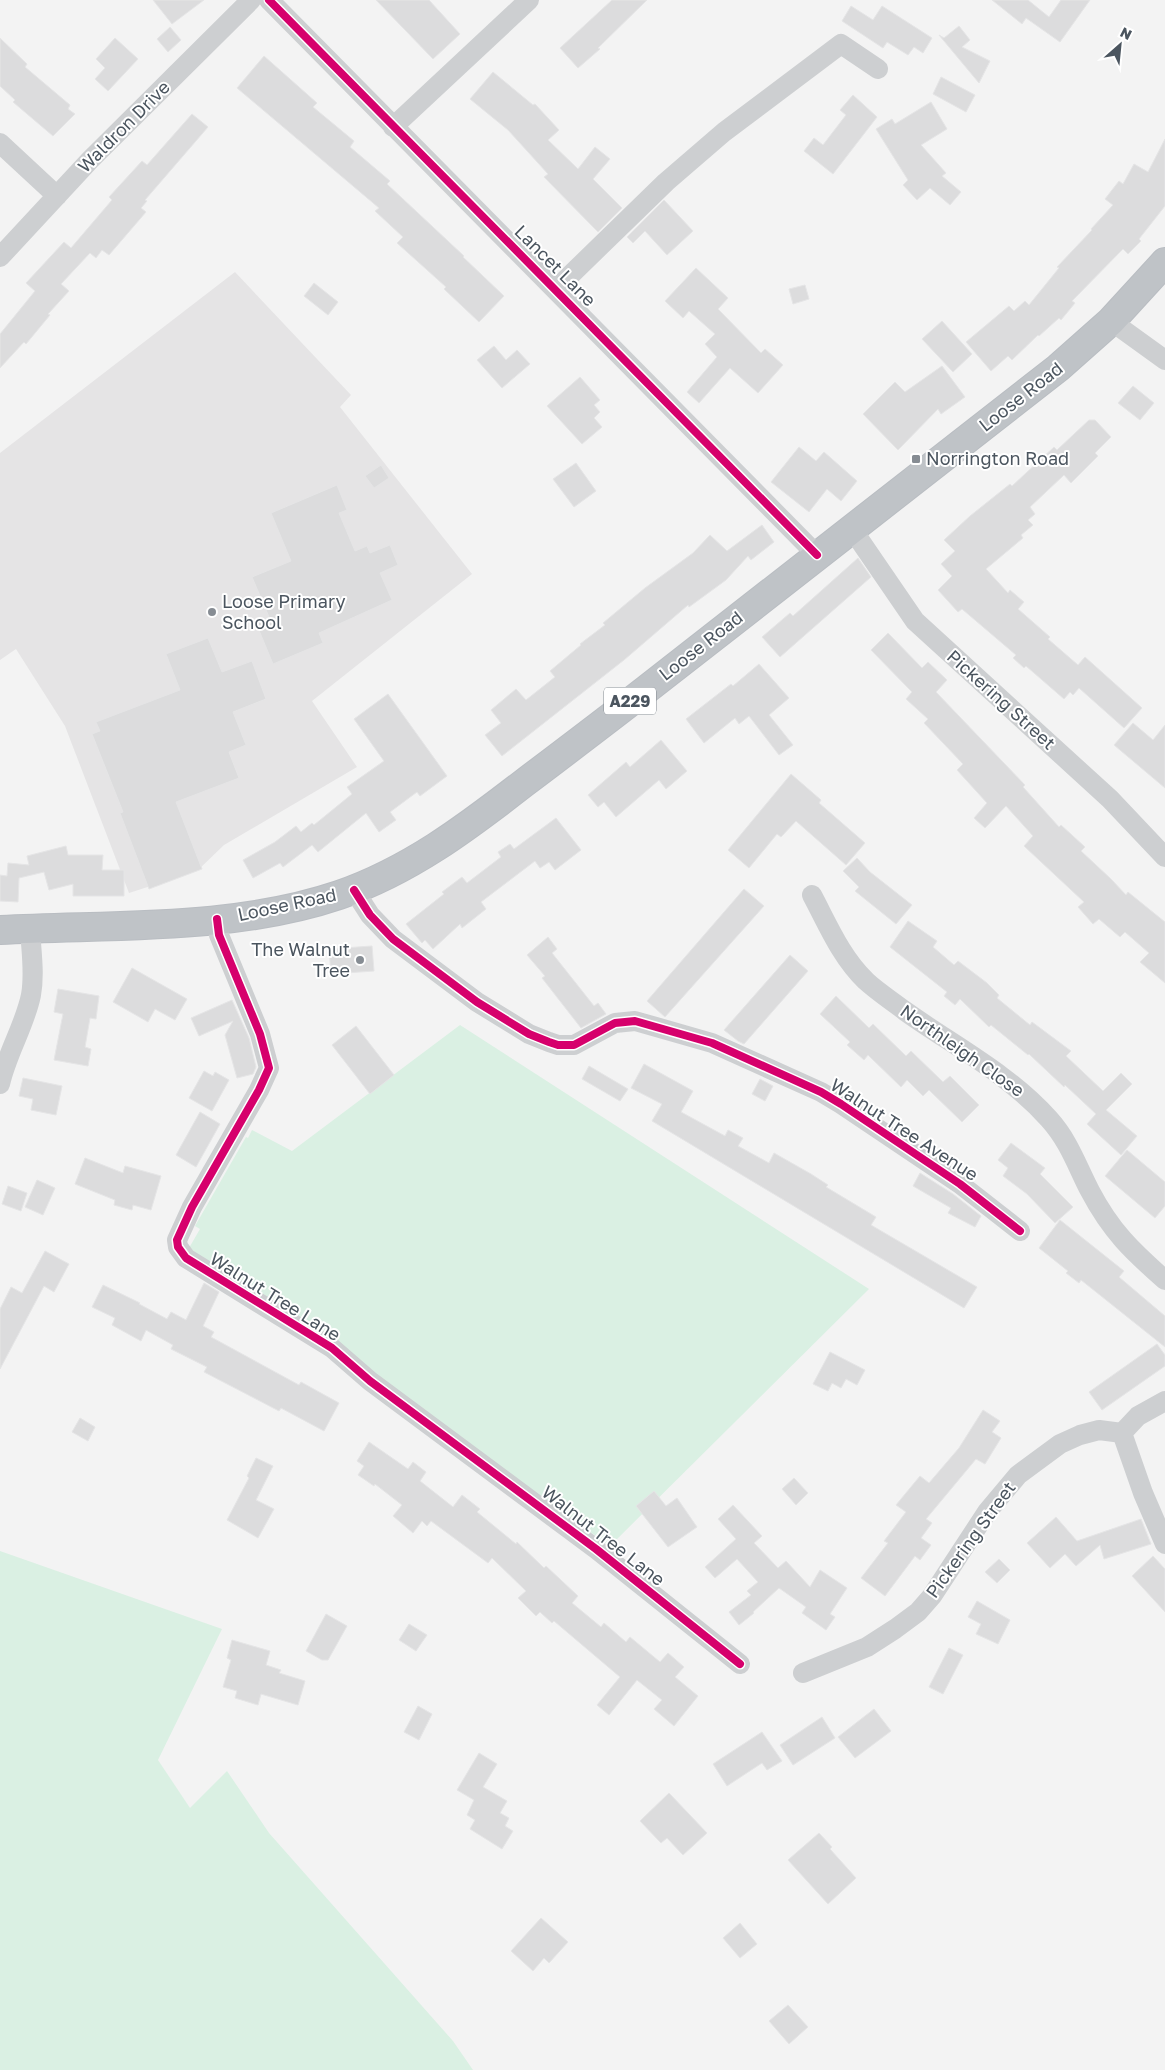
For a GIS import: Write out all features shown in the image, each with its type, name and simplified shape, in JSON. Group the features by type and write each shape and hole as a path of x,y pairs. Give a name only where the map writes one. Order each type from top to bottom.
{"highway":[{"name":"Loose Road","path":"0,930 217,919 280,910 323,900 354,890 400,869 473,822 1058,368 1111,321 1165,262"}],"street":[{"name":"Waldron Drive","path":"0,257 90,160 251,0"},
{"name":"Lancet Lane","path":"269,0 818,555"},
{"path":"393,126 529,0"},
{"path":"556,289 666,182 724,132 841,44 878,69"},
{"path":"0,143 58,196"},
{"path":"1111,321 1165,360"},
{"name":"Pickering Street","path":"852,529 915,621 1110,799 1165,857"},
{"name":"Walnut Tree Avenue","path":"354,890 370,915 393,940 477,1002 530,1034 558,1045 574,1045 615,1023 635,1021 712,1043 821,1092 841,1104 960,1184 1020,1231"},
{"name":"Northleigh Close","path":"812,895 844,956 866,982 1006,1080 1049,1119 1070,1148 1089,1190 1115,1232 1128,1247 1165,1280"},
{"name":"Walnut Tree Lane","path":"217,919 219,936 260,1034 269,1068 259,1090 192,1207 177,1240 180,1252 217,1280 332,1348 370,1381 589,1544 740,1664"},
{"path":"0,1084 8,1054 31,994 30,928"},
{"path":"1165,1401 1138,1416 1122,1433 1143,1493 1165,1544"},
{"name":"Pickering Street","path":"804,1673 867,1647 895,1630 918,1612 932,1596 986,1512 1018,1475 1060,1444 1080,1435 1099,1430 1122,1433"}],"shaded area":[{"name":"Loose Primary School","path":"235,272 351,395 340,407 472,574 312,701 357,767 224,845 197,871 129,893 65,726 16,649 0,660 0,453"}],"green space":[{"path":"460,1025 869,1289 610,1546 189,1248 200,1229 195,1226 246,1137 248,1138 252,1130 292,1151"},
{"path":"0,1551 222,1629 158,1760 190,1808 227,1771 269,1833 453,2041 473,2070 0,2070"}],"building":[{"path":"153,0 204,0 172,24"},
{"path":"376,0 429,0 460,34 433,59"},
{"path":"612,0 647,0 598,48 600,49 578,68 560,48"},
{"path":"992,0 1028,0 1049,17 1061,0 1090,0 1060,42 1026,18 1022,24"},
{"path":"851,6 873,20 882,6 932,38 923,53 914,47 908,55 887,42 883,48 842,21"},
{"path":"959,26 970,40 962,47 990,61 979,83 939,35 944,38"},
{"path":"170,27 181,40 168,52 157,39"},
{"path":"0,38 27,64 25,67 70,105 68,109 75,114 53,136 13,102 15,100 0,86"},
{"path":"115,38 138,59 108,91 95,79 105,68 96,59"},
{"path":"264,56 317,103 313,107 354,141 350,147 390,181 387,184 504,296 479,322 444,289 446,287 397,243 403,237 375,211 379,208 237,88"},
{"path":"493,72 533,105 535,104 559,130 548,140 578,169 595,147 610,159 593,179 622,208 598,232 544,177 548,174 508,130 470,99"},
{"path":"941,77 975,95 966,112 933,94"},
{"path":"853,95 877,117 833,174 804,151 814,138 823,145 846,115 840,110"},
{"path":"931,102 947,129 921,145 946,173 942,176 961,192 950,205 930,188 917,200 903,185 908,180 876,129 892,119 895,124"},
{"path":"192,114 208,127 145,200 147,201 141,208 146,212 109,255 102,250 96,258 90,253 61,284 69,291 48,314 50,315 26,344 24,342 0,368 0,334 35,291 26,283 64,242 71,248 112,200 109,197 142,161 147,165"},
{"path":"1165,139 1165,206 1139,239 1141,241 1128,254 1123,249 1072,301 1075,303 1061,320 1059,318 1038,335 1012,360 1008,356 991,371 966,342 1009,306 1014,311 1025,301 1029,305 1059,268 1057,267 1113,205 1105,199 1119,181 1123,184 1134,164 1148,172"},
{"path":"664,200 693,231 667,255 645,231 633,243 627,237"},
{"path":"696,268 728,298 718,309 761,353 765,349 783,365 758,393 730,368 699,403 687,392 717,357 705,344 715,334 689,311 683,318 665,301"},
{"path":"314,283 338,302 328,315 304,296"},
{"path":"805,285 809,299 793,304 789,289"},
{"path":"942,321 972,354 953,372 922,339"},
{"path":"494,346 506,360 517,350 530,364 502,388 477,360"},
{"path":"942,366 965,397 941,414 938,409 898,450 863,414 895,382 905,392"},
{"path":"580,377 600,400 594,405 600,412 594,418 602,427 582,444 547,406"},
{"path":"1133,386 1154,403 1140,420 1118,403"},
{"path":"1089,420 1095,420 1111,437 1095,453 1098,456 1071,483 1064,475 1030,507 1035,514 1028,520 1033,525 1021,535 1023,538 986,569 1008,593 1010,590 1024,602 1018,609 1050,637 1048,639 1078,665 1085,657 1142,708 1124,728 1079,688 1073,695 1070,692 1064,699 1026,666 1024,668 1013,658 1016,655 962,609 958,612 938,590 952,576 941,564 955,551 944,540 1010,484 1012,486 1054,447 1057,450"},
{"path":"799,447 816,461 824,452 857,481 841,501 827,489 809,512 771,482"},
{"path":"576,463 596,491 574,507 553,479"},
{"path":"381,465 389,478 374,488 365,476"},
{"path":"337,485 347,510 339,513 355,551 367,546 370,553 390,545 398,565 380,573 392,600 319,633 323,643 273,664 256,623 269,617 252,577 291,561 271,513"},
{"path":"762,525 774,542 751,560 748,556 726,580 689,607 688,605 624,660 502,756 485,735 501,723 491,710 516,689 526,700 555,677 550,671 605,625 603,623 645,588 693,553 710,535 727,551"},
{"path":"858,558 871,577 780,657 762,637 790,613 793,616"},
{"path":"888,633 922,668 928,662 947,680 936,692 1025,785 1023,787 1059,827 1061,825 1085,847 1081,851 1126,895 1128,892 1165,922 1165,983 1140,962 1149,953 1125,932 1120,937 1099,919 1093,924 1078,907 1084,902 1024,846 1033,836 1006,806 985,828 974,818 987,803 957,770 963,764 924,723 928,719 906,699 912,692 871,650"},
{"path":"208,638 222,672 252,661 266,699 233,712 246,745 229,752 239,778 176,802 202,869 149,889 120,813 123,812 92,734 100,731 96,722 180,690 166,654"},
{"path":"759,664 789,698 769,715 793,745 779,755 749,716 739,724 735,718 704,743 686,719 731,684 733,686"},
{"path":"388,694 447,776 420,796 417,792 390,812 396,820 379,832 366,813 318,852 312,845 283,867 280,863 253,878 243,860 275,842 296,826 301,832 312,823 314,825 352,794 347,787 384,761 354,719"},
{"path":"1133,723 1153,740 1165,725 1165,788 1114,745"},
{"path":"661,740 687,771 666,789 659,780 616,817 604,802 598,807 588,795 626,762 630,767"},
{"path":"791,774 821,800 819,803 865,843 846,865 796,821 781,837 777,834 749,868 728,850"},
{"path":"556,818 581,850 555,870 549,862 540,868 535,861 481,902 486,909 462,928 460,924 433,949 425,940 422,943 406,924 462,877 467,883 501,857 498,852 510,844 514,849"},
{"path":"66,846 68,855 103,855 102,870 124,870 124,896 73,896 73,884 49,890 44,872 19,878 18,902 0,901 0,875 7,876 8,863 29,865 27,856"},
{"path":"857,858 870,872 912,905 896,924 855,891 859,887 843,871"},
{"path":"744,889 764,906 665,1017 647,1001"},
{"path":"908,921 937,941 933,947 954,965 958,961 987,983 999,995 997,998 1030,1025 1032,1022 1071,1051 1066,1056 1103,1091 1121,1073 1132,1084 1106,1110 1137,1136 1121,1155 1087,1124 1096,1114 1065,1085 1064,1087 1029,1054 991,1025 989,1027 960,999 955,1005 944,996 947,992 890,947"},
{"path":"548,937 557,949 552,953 594,1006 598,1003 606,1014 581,1028 542,978 545,976 527,955"},
{"path":"372,946 374,971 331,974 329,949"},
{"path":"790,955 808,971 744,1044 738,1041 724,1030"},
{"path":"132,968 187,999 175,1020 155,1009 148,1022 113,1002"},
{"path":"58,989 99,996 96,1019 90,1018 85,1047 91,1049 88,1066 54,1060 63,1014 54,1012"},
{"path":"836,996 869,1028 873,1024 906,1056 911,1051 943,1082 950,1076 979,1105 962,1122 929,1090 923,1096 907,1080 901,1087 868,1055 864,1060 847,1045 850,1042 820,1014"},
{"path":"232,1000 249,1038 256,1067 253,1074 237,1078 225,1035 233,1021 199,1036 191,1018"},
{"path":"356,1026 394,1075 370,1094 332,1045"},
{"path":"644,1064 693,1091 681,1112 725,1136 728,1130 743,1138 738,1146 769,1163 774,1153 811,1174 828,1185 826,1187 876,1217 871,1225 977,1287 964,1308 652,1121 662,1104 631,1088"},
{"path":"589,1066 628,1089 620,1101 582,1079"},
{"path":"204,1071 213,1076 215,1072 229,1080 212,1111 189,1098"},
{"path":"23,1078 62,1086 56,1115 31,1110 33,1099 19,1096"},
{"path":"760,1079 773,1086 765,1101 752,1094"},
{"path":"200,1112 220,1124 196,1167 176,1155"},
{"path":"1011,1143 1045,1168 1040,1174 1073,1207 1055,1223 1027,1194 1003,1176 1008,1168 998,1160"},
{"path":"1127,1150 1165,1182 1165,1206 1155,1218 1105,1176"},
{"path":"85,1158 123,1173 125,1166 161,1176 151,1210 133,1205 132,1210 114,1205 115,1200 75,1184"},
{"path":"920,1173 953,1194 981,1216 975,1227 948,1213 951,1208 913,1186"},
{"path":"37,1180 55,1188 43,1215 25,1207"},
{"path":"8,1186 27,1193 21,1211 2,1204"},
{"path":"1060,1220 1124,1271 1119,1277 1165,1316 1165,1347 1081,1280 1079,1283 1066,1273 1068,1271 1039,1248"},
{"path":"45,1251 69,1264 54,1292 44,1286 0,1369 0,1309 11,1287 22,1293"},
{"path":"204,1283 219,1292 203,1326 214,1332 211,1337 299,1385 301,1382 339,1403 324,1431 281,1408 279,1411 204,1372 207,1367 171,1349 173,1345 146,1330 141,1341 112,1325 115,1318 92,1307 103,1285 167,1319 171,1312 186,1320"},
{"path":"1157,1344 1165,1355 1165,1366 1102,1410 1089,1392"},
{"path":"830,1352 865,1370 857,1385 846,1379 841,1388 832,1383 828,1391 813,1384"},
{"path":"983,1410 1000,1421 992,1432 1001,1438 985,1464 976,1459 926,1519 932,1523 921,1538 931,1545 920,1560 915,1556 885,1596 861,1578 888,1543 884,1541 906,1512 896,1505 920,1476 929,1483 959,1448"},
{"path":"80,1418 95,1427 88,1441 72,1432"},
{"path":"369,1442 408,1469 413,1462 426,1472 420,1481 453,1507 462,1495 480,1509 477,1512 516,1544 517,1542 544,1568 546,1566 578,1596 572,1603 601,1627 604,1623 626,1642 630,1637 660,1662 668,1653 684,1667 675,1677 698,1696 674,1726 654,1709 662,1700 637,1680 609,1715 597,1705 620,1677 554,1621 552,1623 540,1612 536,1616 518,1598 526,1591 492,1558 488,1563 431,1521 427,1526 422,1521 413,1533 393,1516 402,1505 375,1484 374,1486 358,1475 364,1466 357,1461"},
{"path":"256,1458 273,1466 256,1500 274,1509 258,1538 227,1520 249,1478 247,1476"},
{"path":"794,1478 808,1493 796,1505 782,1489"},
{"path":"654,1491 666,1506 677,1498 697,1527 668,1547 636,1506"},
{"path":"733,1505 762,1536 754,1543 778,1568 786,1561 810,1587 820,1570 847,1588 830,1614 835,1617 826,1630 802,1613 806,1607 779,1588 739,1625 729,1612 751,1595 747,1591 758,1582 737,1559 715,1578 705,1567 736,1539 718,1519"},
{"path":"1056,1517 1077,1541 1141,1519 1151,1544 1104,1559 1100,1545 1076,1566 1065,1554 1050,1568 1027,1543"},
{"path":"1153,1556 1165,1569 1165,1612 1132,1576"},
{"path":"999,1559 1010,1570 997,1583 985,1572"},
{"path":"977,1601 1010,1620 998,1644 976,1634 981,1624 968,1617"},
{"path":"326,1614 347,1626 328,1660 322,1660 306,1651"},
{"path":"409,1624 427,1635 416,1651 399,1640"},
{"path":"232,1640 270,1651 266,1665 281,1670 279,1673 305,1681 298,1705 261,1694 258,1705 235,1698 237,1691 223,1687 231,1660 227,1658"},
{"path":"949,1648 963,1655 943,1694 929,1687"},
{"path":"418,1706 432,1714 419,1740 404,1732"},
{"path":"874,1709 891,1731 855,1758 838,1737"},
{"path":"822,1717 835,1738 793,1765 780,1745"},
{"path":"762,1732 782,1761 767,1770 762,1763 727,1786 713,1764"},
{"path":"479,1753 497,1764 483,1787 507,1801 500,1813 509,1818 505,1826 513,1831 502,1849 470,1829 475,1820 467,1815 474,1800 457,1790"},
{"path":"669,1793 707,1833 683,1855 667,1838 661,1843 640,1821"},
{"path":"819,1833 832,1847 830,1849 856,1878 828,1904 788,1860"},
{"path":"541,1918 568,1942 549,1963 544,1958 533,1971 511,1951"},
{"path":"740,1923 757,1944 740,1958 723,1938"},
{"path":"788,2005 808,2027 789,2044 769,2021"}],"cycle path":[{"path":"269,0 817,555"},
{"path":"354,890 370,915 393,939 477,1002 529,1034 558,1045 574,1045 615,1023 635,1021 712,1043 821,1092 841,1104 960,1184 1020,1231"},
{"path":"217,919 219,935 260,1034 269,1068 259,1090 192,1207 177,1240 178,1247 186,1258 332,1348 370,1381 596,1549 740,1664"}],"place":[{"name":"Norrington Road","path":"916,459"},
{"name":"Loose Primary School","path":"212,612"},
{"name":"The Walnut Tree","path":"360,960"}]}
